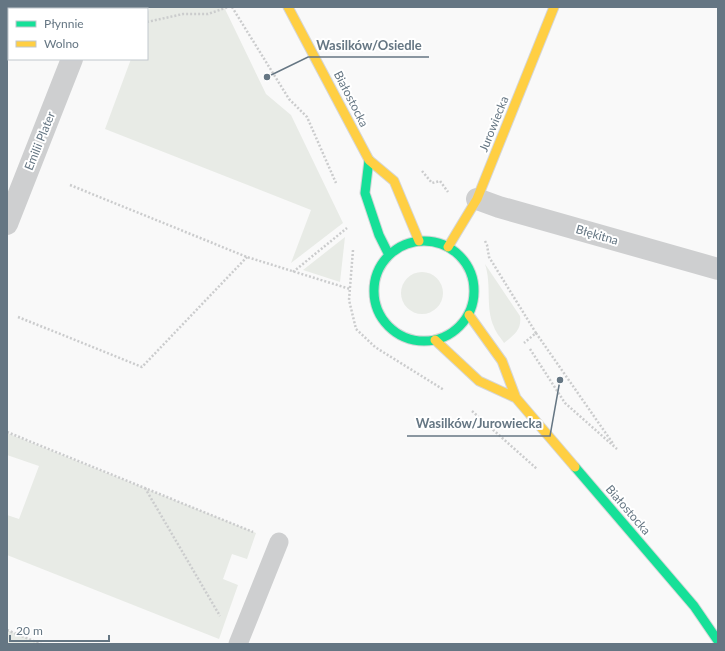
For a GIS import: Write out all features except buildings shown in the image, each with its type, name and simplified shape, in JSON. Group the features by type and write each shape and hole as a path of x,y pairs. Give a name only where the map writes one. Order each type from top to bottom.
{"main road":[{"name":"Białostocka","path":"288,7 369,160 394,181 419,241"},
{"name":"Jurowiecka","path":"448,247 477,199 554,7"},
{"path":"369,160 365,193 379,235 389,255"},
{"path":"419,241 434,241 448,247 463,259 473,277 475,296 469,315 455,331 435,340 417,342 399,335 385,323 376,307 373,289 377,270 389,255 402,245 419,241"},
{"name":"Białostocka","path":"469,315 502,361 516,398 694,606 718,641"},
{"name":"Białostocka","path":"435,340 479,381 516,398"}],"street":[{"name":"Emilii Plater","path":"7,224 72,60"},
{"name":"Błękitna","path":"477,199 507,209 718,269"}],"lane":[{"path":"238,644 279,542"}],"path":[{"path":"148,22 183,14 208,14 228,7"},
{"path":"232,7 289,99 307,117 338,186"},
{"path":"70,185 247,256 293,272 350,288"},
{"path":"293,272 353,223"},
{"path":"353,243 349,300 356,329 375,347 451,394"},
{"path":"18,317 142,367 247,256"},
{"path":"525,342 565,404 617,449 536,333"},
{"path":"7,432 279,542"},
{"path":"145,487 221,617"},
{"path":"7,630 41,644"}],"shaded area":[{"path":"150,7 224,7 266,94 291,115 343,223 291,263 311,210 105,129 131,60 148,60 148,12"},
{"path":"345,237 340,282 303,270"},
{"path":"485,264 520,316 520,325 518,329 514,335 504,343 496,331 491,319 488,280"},
{"path":"418,272 426,272 434,275 440,281 443,293 440,305 434,311 426,314 418,314 410,311 404,305 401,297 401,289 404,281 410,275"},
{"path":"7,433 256,533 247,559 232,554 223,579 238,585 219,639 7,555 7,515 19,519 39,466 7,455"},
{"path":"7,630 41,644 7,644"}],"traffic: fast":[{"path":"369,160 365,193 379,235 389,255"},
{"path":"424,241 443,245 460,255 470,272 474,291 470,310 460,327 443,337 424,341 405,337 388,327 378,310 374,291 378,272 388,255 405,245 424,241"},
{"path":"575,467 694,606 718,641"}],"traffic: slow":[{"path":"288,7 369,160 394,181 419,241"},
{"path":"448,247 477,199 554,7"},
{"path":"469,315 502,361 516,398 575,467"},
{"path":"435,340 479,381 516,398"}],"place":[{"name":"Wasilków/Osiedle","path":"267,77"},
{"name":"Wasilków/Jurowiecka","path":"560,380"}]}
